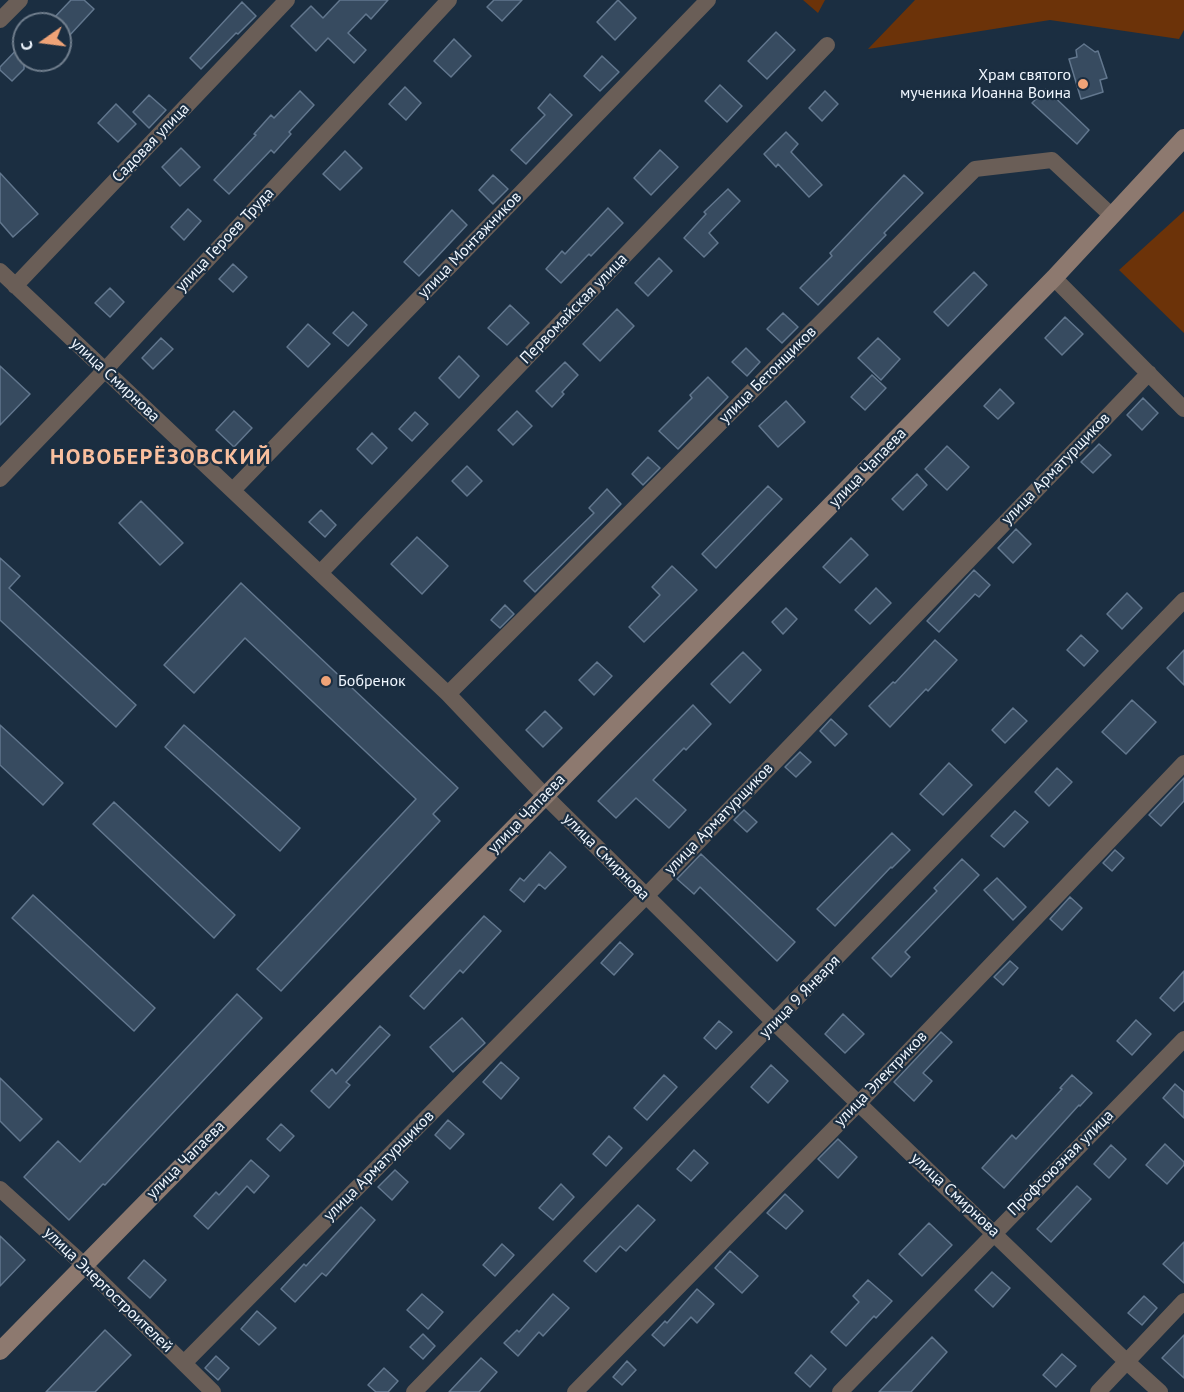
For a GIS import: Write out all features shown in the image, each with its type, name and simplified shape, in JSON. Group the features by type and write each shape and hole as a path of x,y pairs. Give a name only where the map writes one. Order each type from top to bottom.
{"street":[{"path":"0,20 20,0"},
{"name":"Садовая улица","path":"15,286 287,0"},
{"name":"улица Героев Труда","path":"0,479 105,370 449,0"},
{"name":"улица Монтажников","path":"233,490 708,0"},
{"name":"Первомайская улица","path":"320,573 827,45"},
{"name":"улица Чапаева","path":"0,1351 1054,278 1184,138"},
{"name":"улица Бетонщиков","path":"448,694 975,169 1052,160 1112,215"},
{"name":"улица Смирнова","path":"0,271 448,694 545,796 775,1023 994,1232 1126,1362 1160,1392"},
{"path":"1054,278 1184,409"},
{"name":"улица Арматурщиков","path":"184,1363 646,896 1149,373"},
{"name":"улица 9 Января","path":"414,1392 1184,600"},
{"name":"улица Электриков","path":"575,1392 858,1104 1184,763"},
{"name":"Профсоюзная улица","path":"840,1392 1184,1039"},
{"name":"улица Энергостроителей","path":"0,1189 83,1264 213,1392"},
{"path":"1098,1392 1184,1302"}],"shaded area":[{"path":"803,0 825,0 818,13"},
{"path":"915,0 1184,0 1184,30 1179,39 1050,20 868,49"},
{"path":"1184,211 1184,333 1119,270"}],"building":[{"path":"71,0 84,0 94,9 72,33 72,12 60,12"},
{"path":"340,0 388,0 371,19 366,14 348,33 366,50 354,63 328,38 316,51 291,26 311,6 323,18"},
{"path":"494,0 522,0 502,21 487,7"},
{"path":"618,0 636,18 615,40 597,22"},
{"path":"242,2 256,16 201,69 190,58"},
{"path":"776,32 795,50 767,79 748,61"},
{"path":"454,39 471,56 451,77 434,61"},
{"path":"1084,44 1095,52 1098,51 1107,78 1100,80 1103,92 1081,99 1069,59 1077,57 1076,50"},
{"path":"12,54 12,72 21,72 12,81 0,70 0,67"},
{"path":"602,56 619,72 600,91 584,76"},
{"path":"720,85 742,106 727,122 705,101"},
{"path":"405,87 421,103 406,120 389,104"},
{"path":"1046,89 1089,130 1077,144 1032,103"},
{"path":"300,91 314,105 289,132 291,134 274,153 271,150 229,194 214,180 256,135 254,134 271,115 274,118"},
{"path":"825,91 838,104 822,121 809,108"},
{"path":"550,94 572,115 526,164 511,150 545,115 538,108"},
{"path":"149,95 166,110 149,128 133,112"},
{"path":"116,104 136,124 118,142 98,123"},
{"path":"786,132 798,144 791,152 822,185 809,197 778,164 776,167 764,154"},
{"path":"181,148 200,167 180,186 162,167"},
{"path":"660,150 678,167 651,195 634,178"},
{"path":"345,151 362,168 340,190 323,174"},
{"path":"0,173 38,214 13,237 0,222"},
{"path":"493,175 508,189 493,204 479,190"},
{"path":"904,175 923,193 818,305 800,288 832,256 830,253"},
{"path":"728,189 740,201 709,233 718,243 704,257 684,238 706,214 704,212"},
{"path":"608,208 623,223 561,283 546,269 562,251 565,254"},
{"path":"188,209 201,221 184,240 171,227"},
{"path":"452,210 467,225 419,276 404,262"},
{"path":"659,258 672,271 648,296 635,283"},
{"path":"233,264 247,277 233,292 219,279"},
{"path":"974,272 987,285 948,326 934,312"},
{"path":"110,288 124,302 110,317 95,303"},
{"path":"510,305 529,323 507,345 488,328"},
{"path":"617,309 634,326 600,361 583,344"},
{"path":"353,312 367,325 348,346 333,333"},
{"path":"783,313 798,327 782,343 767,329"},
{"path":"1065,317 1083,334 1062,355 1045,338"},
{"path":"308,324 330,344 308,367 287,347"},
{"path":"161,338 173,349 153,369 142,358"},
{"path":"878,338 900,359 881,380 858,358"},
{"path":"746,348 760,362 747,376 732,362"},
{"path":"459,356 479,376 459,398 439,378"},
{"path":"565,362 578,375 552,407 536,391"},
{"path":"0,366 30,394 0,425"},
{"path":"872,375 886,388 865,410 851,397"},
{"path":"708,377 728,397 678,449 659,431 692,398 690,395"},
{"path":"1000,389 1014,403 998,419 984,406"},
{"path":"1143,398 1158,413 1142,430 1127,415"},
{"path":"786,401 805,422 778,447 759,426"},
{"path":"234,411 252,428 234,447 216,430"},
{"path":"517,411 532,426 513,445 498,430"},
{"path":"415,412 428,424 412,441 399,429"},
{"path":"372,433 387,448 372,464 357,449"},
{"path":"1099,444 1111,455 1093,473 1081,462"},
{"path":"947,446 969,467 947,490 925,469"},
{"path":"648,457 660,468 643,485 632,474"},
{"path":"467,466 482,481 467,496 452,481"},
{"path":"917,474 927,485 903,510 892,499"},
{"path":"768,486 782,499 716,568 702,554"},
{"path":"607,489 621,504 535,592 524,581 594,513 589,508"},
{"path":"141,501 183,543 160,565 119,523"},
{"path":"321,510 336,525 325,537 309,522"},
{"path":"1016,529 1031,544 1013,563 998,548"},
{"path":"417,537 448,566 422,594 391,564"},
{"path":"851,538 868,555 840,583 823,567"},
{"path":"0,558 20,576 9,588 136,705 116,727 0,620"},
{"path":"672,566 697,590 644,642 629,627 660,595 652,587"},
{"path":"974,570 990,585 979,597 975,594 939,632 927,621"},
{"path":"241,583 458,788 433,814 440,821 281,991 257,969 416,799 245,638 194,693 164,665"},
{"path":"876,588 891,603 870,624 855,610"},
{"path":"1127,593 1142,608 1122,629 1107,614"},
{"path":"505,605 514,614 500,628 491,620"},
{"path":"786,608 797,619 783,634 772,622"},
{"path":"1081,635 1098,651 1084,666 1067,650"},
{"path":"935,640 957,660 890,727 869,706 893,682 895,683"},
{"path":"1184,650 1184,685 1167,668"},
{"path":"743,652 761,670 730,703 711,684"},
{"path":"597,662 612,676 594,695 579,680"},
{"path":"1132,700 1156,722 1126,754 1102,732"},
{"path":"693,705 711,724 653,780 686,810 669,828 636,798 616,818 598,801"},
{"path":"1013,708 1027,721 1005,743 992,730"},
{"path":"545,711 562,728 543,747 526,730"},
{"path":"831,719 847,734 835,746 820,731"},
{"path":"0,725 63,783 43,805 0,765"},
{"path":"184,725 300,828 280,851 165,747"},
{"path":"800,752 811,762 796,777 785,767"},
{"path":"949,763 972,785 943,815 920,794"},
{"path":"1057,768 1072,782 1049,806 1035,792"},
{"path":"1184,778 1184,801 1161,826 1149,815"},
{"path":"114,802 235,915 214,938 93,824"},
{"path":"744,810 757,822 747,832 734,820"},
{"path":"1015,811 1028,822 1004,847 991,836"},
{"path":"892,833 910,850 835,926 817,909"},
{"path":"1115,850 1124,858 1112,871 1103,863"},
{"path":"550,852 566,867 545,889 539,884 524,902 510,890 520,878 524,881"},
{"path":"701,854 795,942 777,961 700,887 694,894 677,879"},
{"path":"962,859 979,875 905,952 910,957 891,977 872,958 937,891 934,888"},
{"path":"997,878 1026,907 1013,920 984,890"},
{"path":"33,895 155,1008 134,1031 12,918"},
{"path":"1070,897 1082,908 1062,930 1050,919"},
{"path":"484,916 501,931 463,973 460,970 424,1009 410,996"},
{"path":"620,942 633,954 614,975 601,963"},
{"path":"1010,961 1018,968 1003,985 994,977"},
{"path":"1184,971 1184,1001 1174,1011 1160,998"},
{"path":"237,994 262,1018 105,1185 103,1184 69,1220 24,1177 58,1141 80,1162"},
{"path":"843,1014 864,1034 845,1053 825,1034"},
{"path":"462,1018 485,1043 453,1072 430,1047"},
{"path":"1136,1020 1151,1034 1132,1055 1117,1041"},
{"path":"719,1021 732,1032 716,1049 704,1038"},
{"path":"380,1026 390,1035 346,1082 350,1085 329,1108 311,1091 332,1069 336,1074"},
{"path":"941,1032 952,1042 923,1073 932,1081 914,1101 894,1082"},
{"path":"501,1062 519,1078 501,1099 483,1082"},
{"path":"771,1065 788,1081 768,1103 751,1087"},
{"path":"664,1075 677,1087 647,1120 634,1108"},
{"path":"1072,1075 1092,1093 1004,1188 982,1168 1012,1135 1016,1139"},
{"path":"0,1078 42,1119 20,1141 0,1121"},
{"path":"1175,1084 1184,1092 1184,1118 1163,1098"},
{"path":"448,1120 464,1134 450,1149 435,1135"},
{"path":"281,1124 294,1136 280,1151 267,1139"},
{"path":"609,1136 622,1148 606,1166 593,1154"},
{"path":"838,1139 857,1157 838,1178 818,1159"},
{"path":"1165,1144 1184,1162 1184,1165 1167,1184 1146,1165"},
{"path":"1111,1145 1126,1159 1109,1178 1094,1164"},
{"path":"694,1150 708,1163 691,1181 677,1169"},
{"path":"251,1160 269,1176 254,1193 247,1186 208,1229 194,1216 216,1192 219,1195"},
{"path":"395,1170 408,1182 392,1200 378,1187"},
{"path":"561,1184 574,1197 553,1220 539,1208"},
{"path":"1077,1186 1091,1199 1051,1242 1037,1229"},
{"path":"785,1194 803,1211 786,1229 767,1213"},
{"path":"638,1205 655,1220 626,1251 620,1246 596,1272 584,1261"},
{"path":"361,1207 375,1220 326,1276 322,1273 295,1302 281,1289 304,1264 306,1266"},
{"path":"929,1223 952,1245 922,1276 899,1254"},
{"path":"0,1236 25,1260 0,1286"},
{"path":"1184,1242 1184,1283 1163,1264"},
{"path":"502,1244 514,1255 495,1276 483,1265"},
{"path":"730,1251 758,1276 742,1293 715,1268"},
{"path":"144,1260 166,1280 150,1298 128,1278"},
{"path":"992,1272 1010,1288 993,1307 975,1290"},
{"path":"868,1280 892,1301 876,1318 874,1316 846,1346 831,1332 859,1302 853,1296"},
{"path":"697,1289 714,1304 697,1323 691,1317 664,1346 652,1335 665,1321 667,1323"},
{"path":"422,1294 443,1312 428,1329 407,1310"},
{"path":"553,1294 569,1308 543,1336 539,1332 518,1356 504,1343 517,1330 519,1332"},
{"path":"1144,1296 1157,1308 1142,1325 1128,1313"},
{"path":"257,1311 276,1328 259,1345 241,1329"},
{"path":"105,1330 131,1355 95,1392 46,1392"},
{"path":"423,1334 435,1346 423,1359 410,1347"},
{"path":"1184,1335 1184,1378 1162,1358"},
{"path":"932,1337 947,1352 911,1392 879,1392"},
{"path":"1062,1354 1076,1366 1056,1387 1043,1375"},
{"path":"811,1355 826,1369 810,1387 795,1373"},
{"path":"216,1356 229,1368 218,1380 205,1368"},
{"path":"481,1358 497,1372 479,1392 449,1392"},
{"path":"627,1361 636,1370 622,1385 613,1377"},
{"path":"384,1368 398,1381 388,1392 376,1392 368,1385"}],"place":[{"name":"Храм святого мученика Иоанна Воина","path":"1083,84"},
{"name":"Бобренок","path":"326,681"}],"district":[{"name":"НОВОБЕРЁЗОВСКИЙ","path":"161,458"}]}
